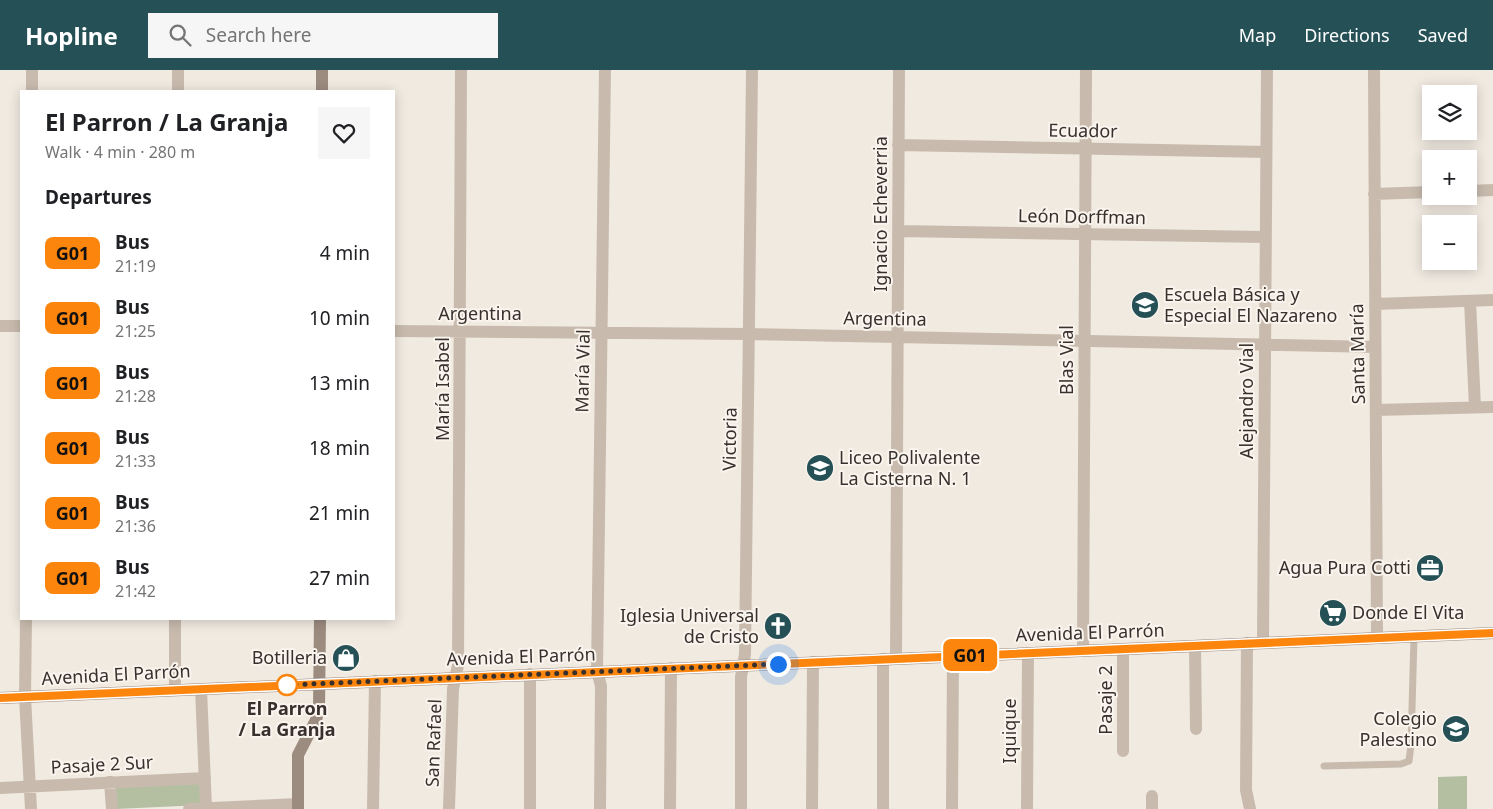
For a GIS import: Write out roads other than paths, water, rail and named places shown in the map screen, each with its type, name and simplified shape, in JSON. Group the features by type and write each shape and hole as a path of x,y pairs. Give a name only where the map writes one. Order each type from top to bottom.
{"main road":[{"path":"322,70 322,90"},
{"path":"298,807 298,755 318,714 320,620"},
{"name":"Avenida El Parrón","path":"0,698 1493,633"}],"street":[{"path":"32,70 32,90"},
{"path":"178,70 178,90"},
{"name":"María Isabel","path":"455,678 458,665 461,70"},
{"name":"María Vial","path":"600,809 601,686 597,672 604,70"},
{"name":"Victoria","path":"741,809 741,677 745,654 752,70"},
{"name":"Ignacio Echeverria","path":"883,809 890,659 898,337 899,70"},
{"name":"Blas Vial","path":"1083,651 1086,70"},
{"name":"Alejandro Vial","path":"1263,642 1266,70"},
{"name":"Santa María","path":"1374,70 1376,638"},
{"name":"Ecuador","path":"898,145 1266,152"},
{"path":"1477,191 1493,190"},
{"path":"1374,194 1422,192"},
{"name":"León Dorffman","path":"898,231 1266,237"},
{"path":"1470,300 1475,407"},
{"path":"1375,304 1493,300"},
{"path":"0,326 20,326"},
{"name":"Argentina","path":"395,331 748,334 1375,347"},
{"path":"1376,410 1493,407"},
{"path":"26,620 25,697 31,809"},
{"path":"175,620 175,690"},
{"path":"1247,643 1246,790 1250,809"},
{"path":"1195,646 1196,729"},
{"name":"Pasaje 2","path":"1123,649 1123,750"},
{"name":"Iquique","path":"1027,809 1028,653"},
{"path":"952,809 954,656"},
{"path":"812,809 813,662"},
{"path":"670,809 671,668"},
{"path":"530,674 530,809"},
{"name":"San Rafael","path":"450,809 453,689 455,678"},
{"path":"373,809 375,681"},
{"path":"201,689 206,808"},
{"name":"Pasaje 2 Sur","path":"0,788 205,778"},
{"path":"110,782 112,809"},
{"path":"1152,796 1152,809"},
{"path":"189,809 298,807"}],"lane":[{"path":"1324,766 1401,764 1409,760 1412,736 1414,637"}],"place":[{"name":"Escuela Básica y Especial El Nazareno","path":"1145,305"},
{"name":"Liceo Polivalente La Cisterna N. 1","path":"820,468"},
{"name":"Agua Pura Cotti","path":"1430,568"},
{"name":"Donde El Vita","path":"1333,613"},
{"name":"Iglesia Universal de Cristo","path":"778,626"},
{"name":"Botilleria","path":"346,658"},
{"name":"El Parron / La Granja","path":"287,685"},
{"name":"Colegio Palestino","path":"1456,729"}]}
